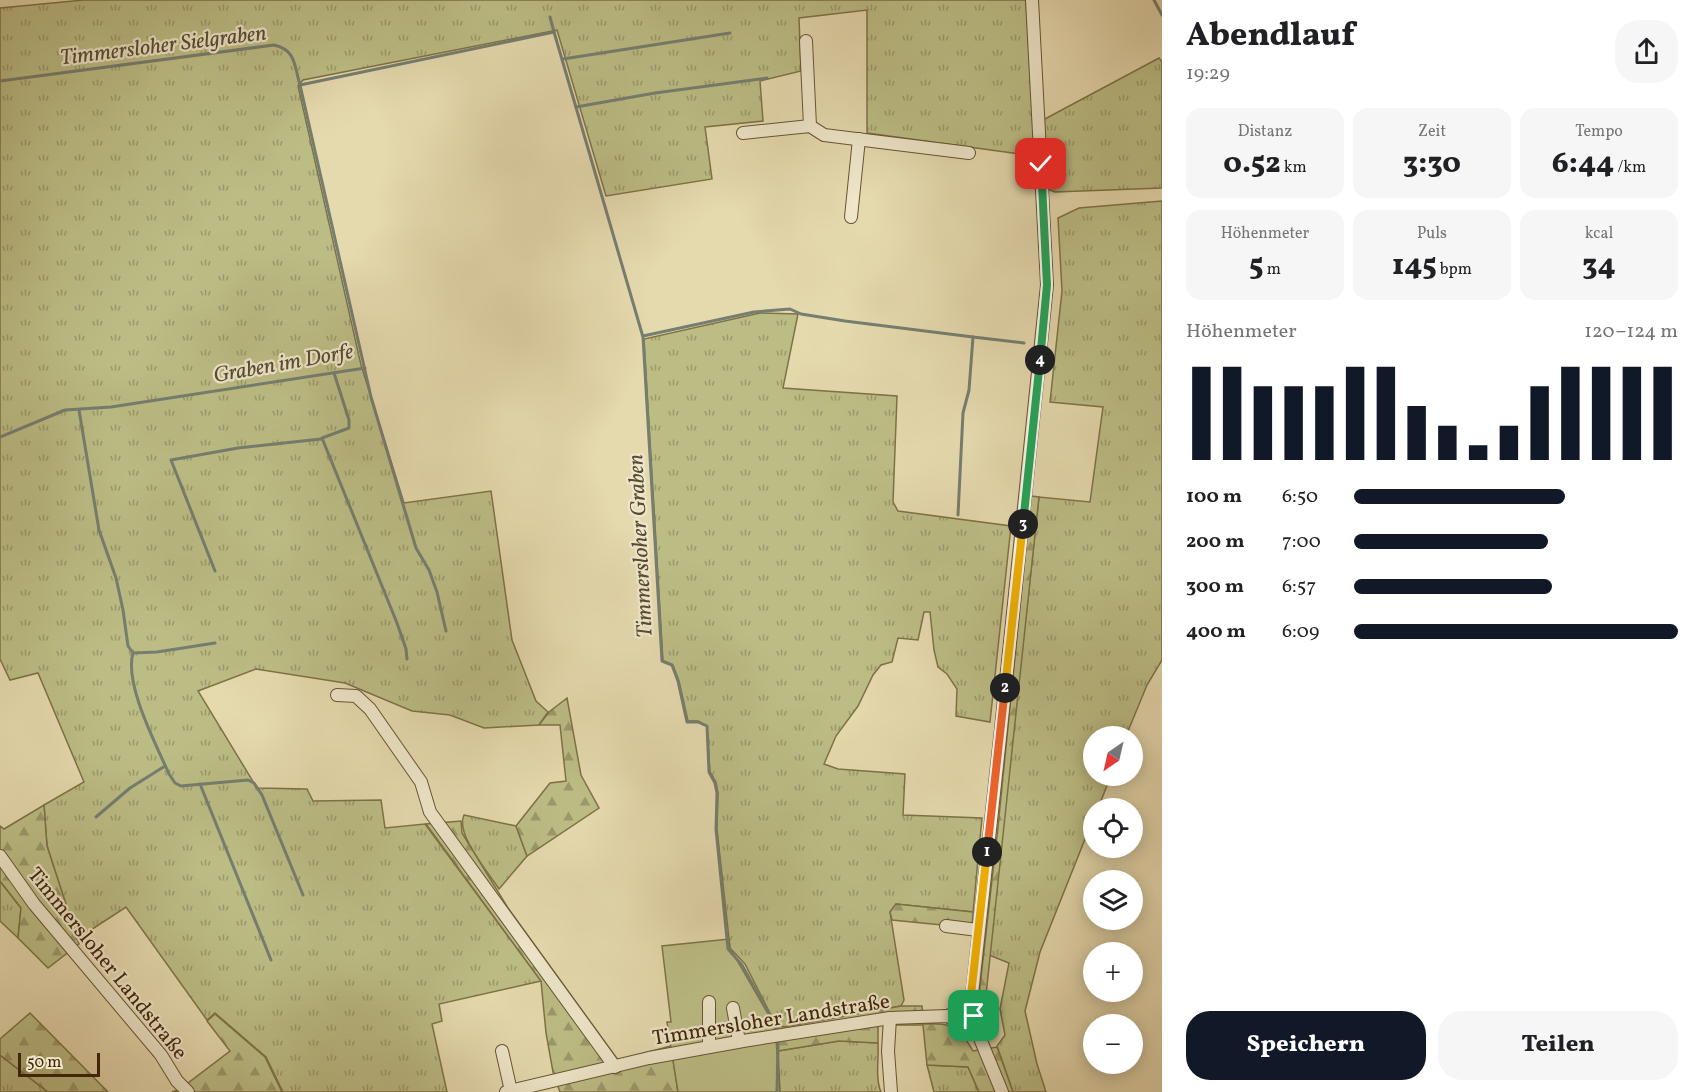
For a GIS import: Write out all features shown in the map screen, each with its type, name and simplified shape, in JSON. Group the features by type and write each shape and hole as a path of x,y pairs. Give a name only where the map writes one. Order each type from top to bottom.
{"street":[{"path":"1002,1092 970,1004 1046,293 1032,0"},
{"path":"806,41 810,126"},
{"path":"743,133 810,126 824,135 969,153"},
{"path":"851,216 859,139"},
{"path":"337,694 356,696 370,709 421,782 430,812 615,1066"},
{"name":"Timmersloher Landstraße","path":"0,856 34,904 161,1055 186,1092"},
{"path":"946,926 978,930"},
{"path":"709,1002 710,1047"},
{"path":"970,1004 948,1016 980,1036"},
{"path":"733,1008 739,1041"},
{"name":"Timmersloher Landstraße","path":"508,1091 649,1058 739,1041 890,1018 948,1016"},
{"path":"890,1018 888,1051 891,1092"},
{"path":"502,1051 508,1091"}],"green space":[{"path":"84,0 1026,0 1035,156 867,133 867,10 799,18 801,71 760,81 763,121 705,127 712,179 606,196 557,30 303,80 298,86 361,365 404,503 491,491 512,640 536,701 548,712 539,725 484,728 450,715 412,711 345,683 256,669 198,691 257,788 307,789 313,801 381,800 385,828 425,824 541,981 439,1004 442,1021 432,1024 447,1092 283,1092 266,1057 215,1013 207,1020 126,907 77,939 47,846 44,805 84,782 38,673 10,680 0,659 0,8"},
{"path":"1159,58 1162,62 1162,188 1055,192 1047,189 1043,120"},
{"path":"1162,201 1162,660 1147,685 1130,726 1083,726 1083,786 1107,786 1102,798 1083,798 1083,844 1040,952 1025,1011 1046,1092 1013,1092 997,1046 1005,1035 1000,1009 1009,963 989,955 1039,497 1090,502 1103,407 1050,402 1062,291 1058,218 1079,208"},
{"path":"760,313 798,314 783,388 897,396 893,502 898,511 1011,526 990,722 956,716 957,689 947,674 938,667 930,612 924,612 918,640 898,638 892,662 881,665 873,675 858,706 836,736 824,764 838,769 905,774 903,815 982,818 973,912 896,904 890,912 904,1000 901,1006 784,1027 773,1019 745,964 730,948 717,829 718,793 716,782 710,772 707,726 698,721 688,721 673,665 663,661 644,339"},
{"path":"1031,496 1039,497 986,995 979,995 998,827"},
{"path":"567,698 581,775 599,808 527,856 516,826 550,783 566,781 560,725 539,725 549,712"},
{"path":"44,805 47,846 79,944 48,968 18,938 21,908 0,881 0,826 4,829"},
{"path":"464,815 516,826 527,856 499,889 468,842 462,823"},
{"path":"461,821 462,833 508,908 618,1060 671,1046 678,1092 560,1092 553,1072 546,1033 541,981 426,824"},
{"path":"0,881 21,908 18,938 0,921"},
{"path":"896,904 973,912 972,928 892,920 890,912"},
{"path":"729,939 730,948 775,1026 780,1092 678,1092 667,1022 671,1022 662,946"},
{"path":"901,1006 922,1006 924,1024 954,1027 973,1051 997,1047 1013,1092 979,1092 968,1067 927,1065 923,1025 878,1025 878,1043 839,1041 778,1051 775,1026 784,1027"},
{"path":"30,1013 108,1092 48,1092 0,1055 0,1039"},
{"path":"215,1014 265,1057 282,1092 172,1092 180,1089 230,1051 207,1021"},
{"path":"839,1041 878,1043 878,1075 881,1092 780,1092 778,1051"},
{"path":"0,1055 48,1092 0,1092"},
{"path":"927,1065 968,1067 979,1092 934,1092"}],"waterway":[{"path":"1154,0 1162,15"},
{"name":"Timmersloher Sielgraben","path":"0,81 274,45 281,47 293,59 300,85 554,32 550,17"},
{"name":"Timmersloher Graben","path":"554,32 643,337 662,661 672,665 687,722 698,722 707,726 709,772 717,793 716,829 728,949 742,965 778,1030"},
{"path":"563,59 730,33"},
{"path":"576,107 655,93 767,78"},
{"name":"Graben im Dorfe","path":"300,85 371,397 416,548 429,570 437,592 446,631"},
{"path":"643,336 754,312 790,309 801,314 845,321 973,337 969,390 963,413 958,515"},
{"path":"973,337 1024,343"},
{"name":"Graben im Dorfe","path":"0,437 65,410 111,407 365,368"},
{"path":"334,373 349,420 349,428 322,438 397,623 407,659"},
{"path":"79,410 99,530 116,578 128,646 133,653 131,666 133,681 143,714 169,774 175,783 181,786 248,780 254,783 262,795 303,895"},
{"path":"215,571 171,460 238,448 321,439"},
{"path":"133,653 157,652 215,643"},
{"path":"96,817 130,788 165,766"},
{"path":"200,784 271,960"},
{"name":"Timmersloher Graben","path":"777,1092 778,1043"}],"route":[{"path":"974,1016 970,1004 1047,285 1041,164"}]}
